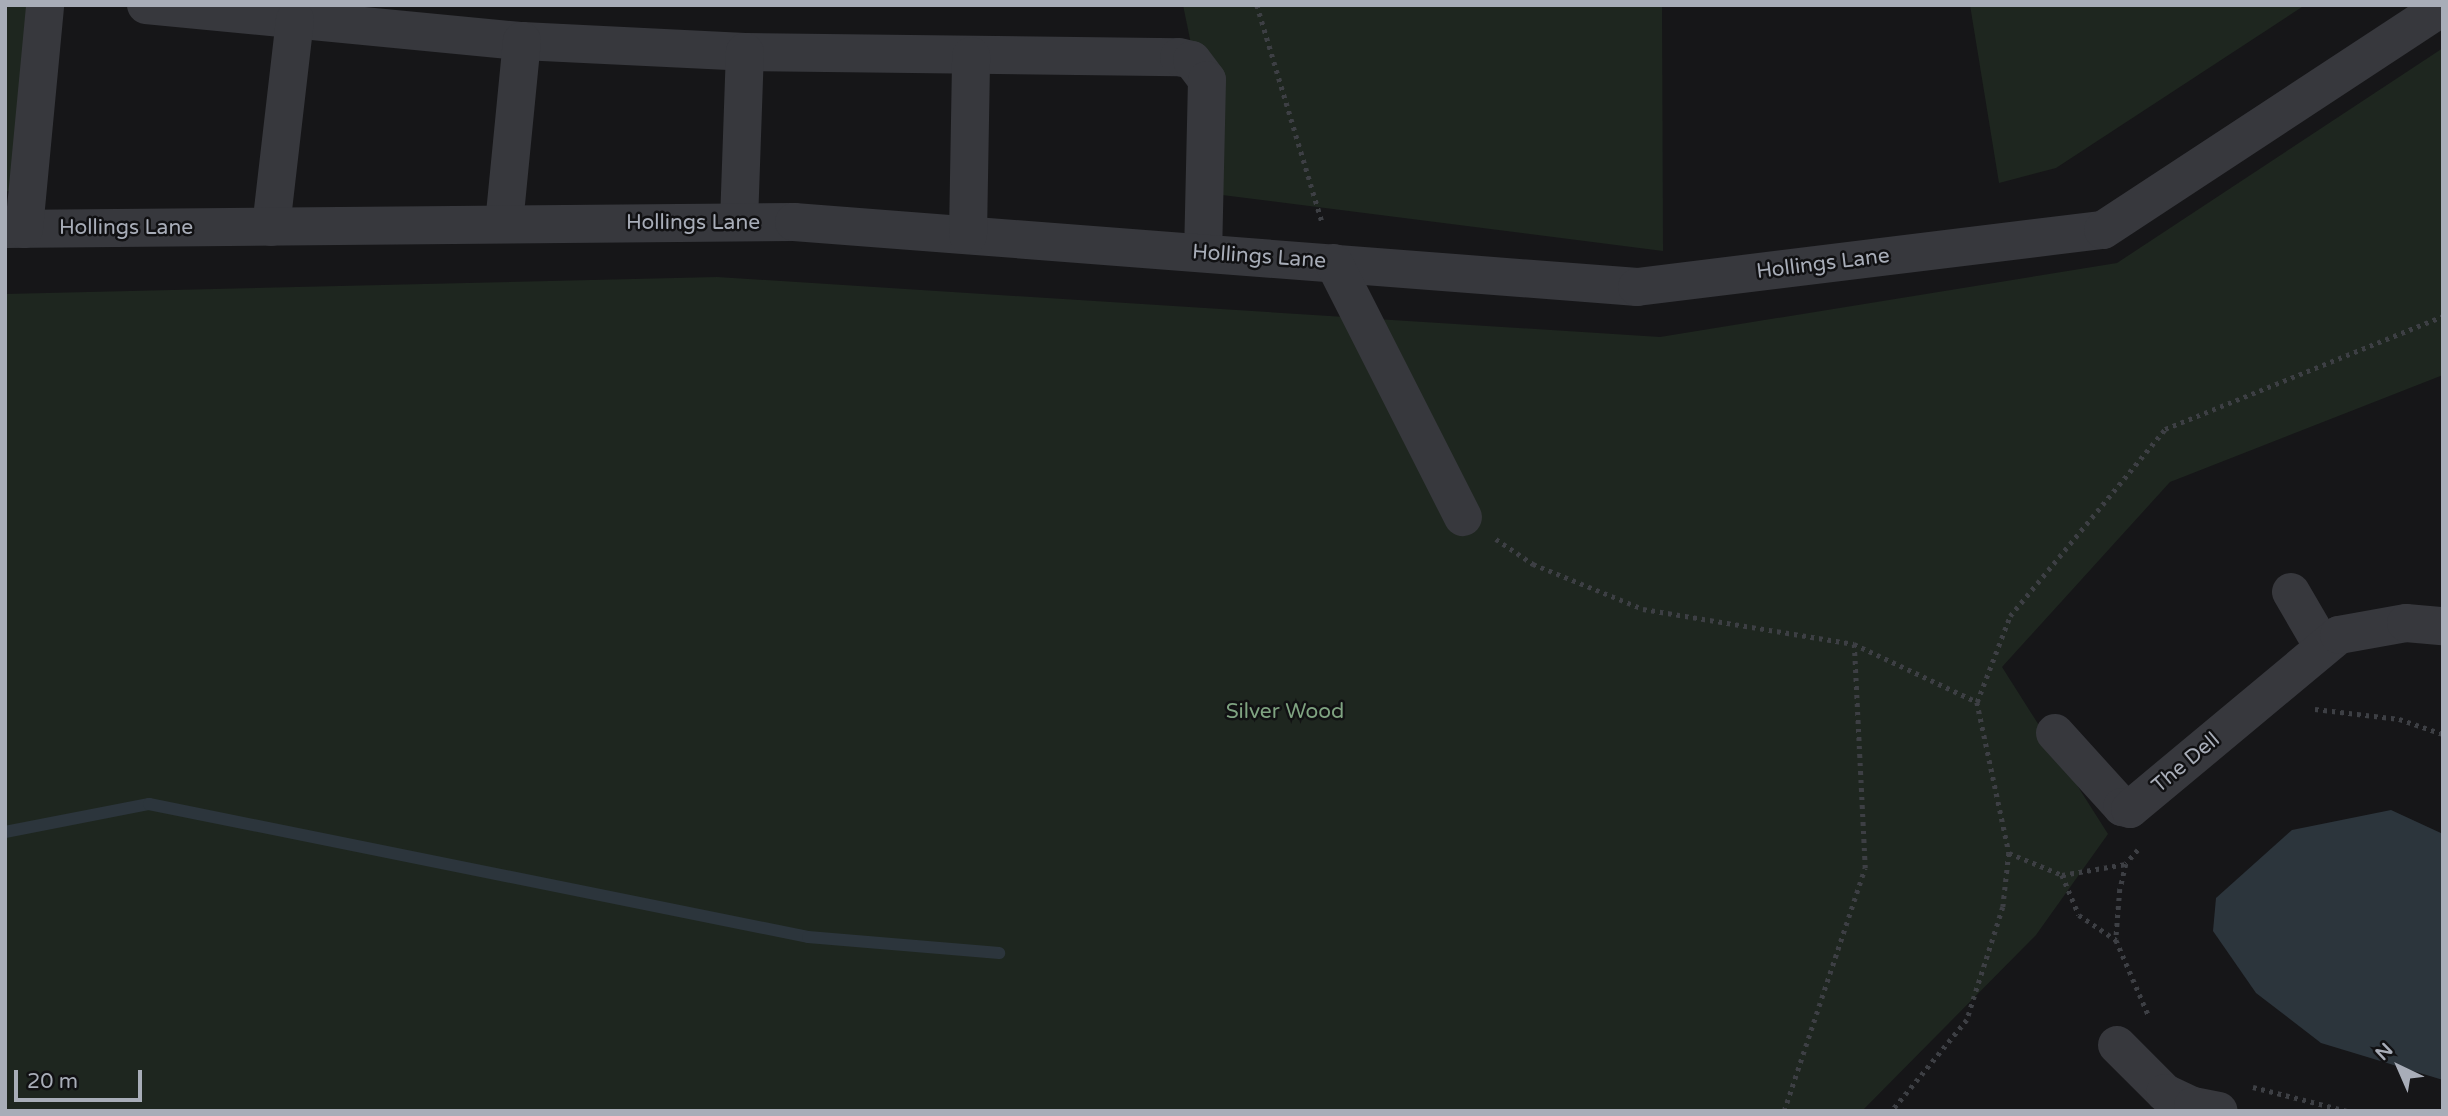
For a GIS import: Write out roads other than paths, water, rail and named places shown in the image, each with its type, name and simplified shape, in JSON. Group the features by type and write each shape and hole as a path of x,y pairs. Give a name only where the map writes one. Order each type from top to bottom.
{"street":[{"path":"15,229 45,5"},
{"path":"146,5 522,41 745,52 1192,60 1207,80 1203,253"},
{"name":"Hollings Lane","path":"15,229 794,222 1637,287 2103,230 2443,7"},
{"path":"271,226 295,19"},
{"path":"504,224 522,41"},
{"path":"738,222 745,52"},
{"path":"968,235 971,56"},
{"path":"1334,263 1463,517"},
{"path":"2291,592 2323,647"},
{"name":"The Dell","path":"2055,733 2122,807 2130,809 2339,635 2406,623 2443,626"},
{"path":"2118,1045 2177,1106 2231,1097"}],"waterway":[{"path":"5,832 149,804 808,937 999,953"}],"park label":[{"name":"Silver Wood","path":"1285,712"}]}
